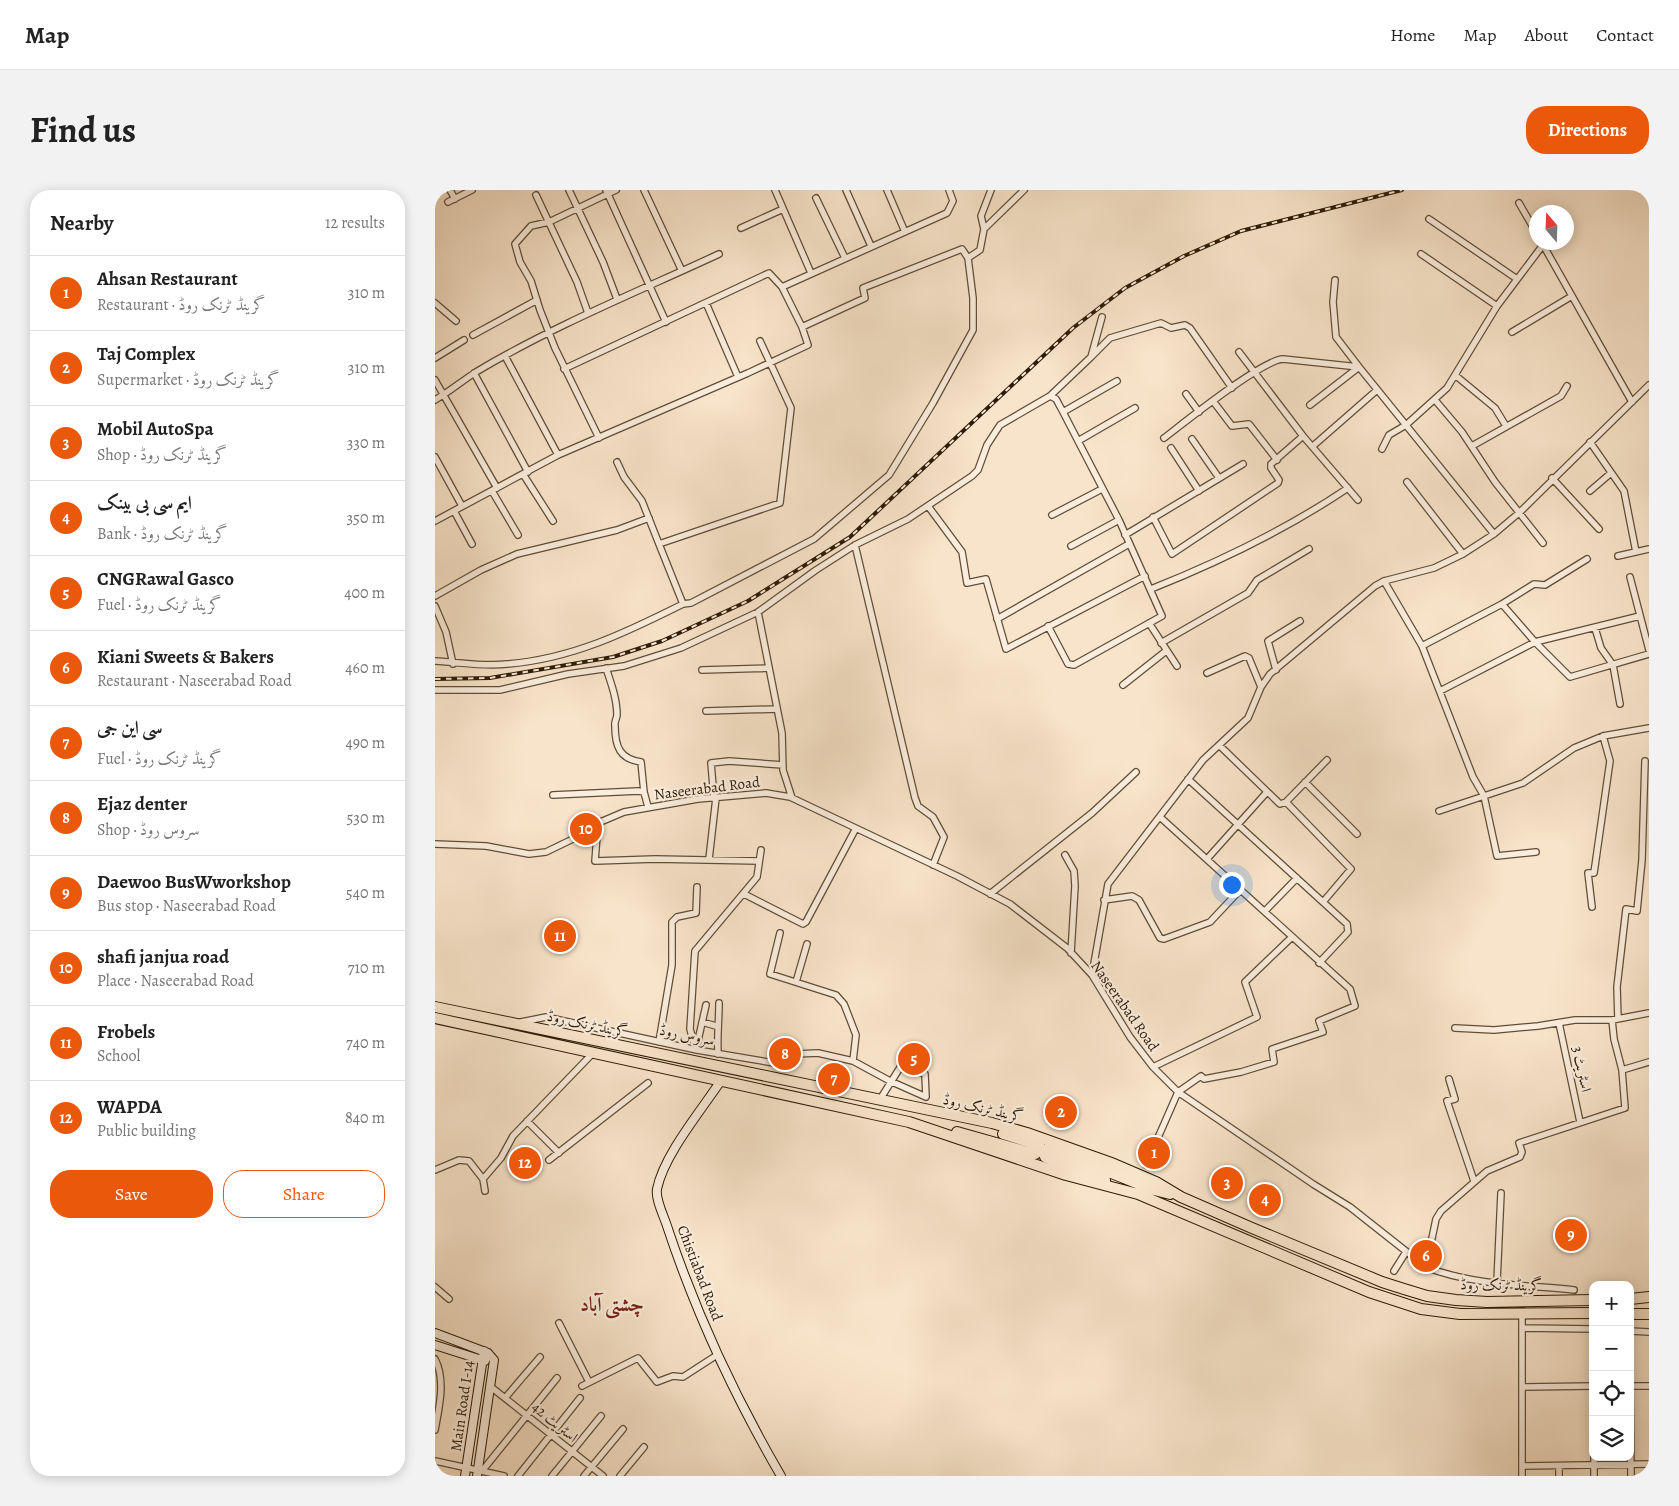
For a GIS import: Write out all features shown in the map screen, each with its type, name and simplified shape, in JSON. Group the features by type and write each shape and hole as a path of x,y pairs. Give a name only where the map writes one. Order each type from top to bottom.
{"highway":[{"path":"435,1000 463,1013"},
{"name":"گرینڈ ٹرنک روڈ","path":"435,1007 879,1101 992,1123 1035,1136 1122,1168 1156,1182 1181,1197 1382,1282 1427,1296 1487,1302 1589,1300"},
{"name":"گرینڈ ٹرنک روڈ","path":"435,1019 909,1122 1066,1175 1138,1194 1388,1299 1441,1312 1589,1313"},
{"path":"909,1122 976,1137 1035,1154 1040,1149 1039,1145 928,1111"},
{"path":"1138,1194 1045,1157 1044,1151 1049,1148 1154,1190 1181,1197"},
{"path":"1634,1299 1649,1299"},
{"path":"1634,1314 1649,1314"}],"main road":[{"name":"Chistiabad Road","path":"719,1082 663,1169 656,1192 678,1260 717,1355 748,1420 781,1476"},
{"path":"435,1333 484,1351"},
{"path":"435,1345 495,1364"},
{"name":"Main Road I-14","path":"465,1476 484,1351 492,1356 495,1364 479,1472"}],"street":[{"path":"451,190 455,199"},
{"path":"448,202 473,190"},
{"path":"569,190 579,208 617,299"},
{"path":"599,438 564,369 531,281 520,262 515,244 531,226 549,222 579,208 606,192 616,190"},
{"path":"644,190 682,271"},
{"path":"775,190 811,273"},
{"path":"846,190 871,246"},
{"path":"887,190 905,232"},
{"path":"782,287 947,214 953,201 949,190"},
{"path":"968,258 980,250 984,229 981,216 991,190"},
{"path":"984,229 1024,190"},
{"path":"606,192 651,285 666,322"},
{"path":"536,195 588,313"},
{"path":"816,198 845,258"},
{"path":"1519,203 1529,220"},
{"path":"741,228 783,209"},
{"path":"1429,219 1517,279"},
{"path":"435,661 453,664 507,664 562,654 615,638 683,604 691,603 814,539 889,475 933,403 973,330 973,298 968,258 962,249 863,288 865,298 802,327"},
{"path":"1382,449 1389,435 1406,425 1435,400 1455,375 1497,306 1538,250"},
{"path":"1545,250 1632,402"},
{"path":"435,400 474,373 549,332 617,299 719,254"},
{"path":"1421,254 1497,306"},
{"path":"435,520 558,455 770,363 808,344 802,327 782,287 769,273 564,369"},
{"path":"1335,280 1333,302 1336,337 1494,534"},
{"path":"1511,332 1572,296"},
{"path":"473,335 537,300"},
{"path":"435,303 456,321"},
{"path":"706,303 738,377"},
{"path":"1091,357 1102,317"},
{"path":"435,690 500,690 624,666 681,648 758,612 816,570 855,545 908,520 961,485 978,470 987,445 1000,426 1050,396 1110,338 1161,323 1171,328 1185,325 1191,328 1232,388"},
{"path":"435,358 464,340"},
{"path":"659,544 780,503 791,408 760,341"},
{"path":"1239,352 1303,436 1358,500"},
{"path":"505,356 558,455"},
{"path":"1164,438 1255,372 1279,359 1359,367"},
{"path":"1309,405 1359,367"},
{"path":"474,373 553,521"},
{"path":"1455,375 1495,408 1506,426"},
{"path":"435,380 518,535"},
{"path":"1063,412 1117,381"},
{"path":"1092,975 1104,900 1111,879 1125,865 1203,760 1248,718 1261,687 1276,670 1384,581 1434,568 1463,554 1494,534 1520,512 1552,478 1649,385"},
{"path":"1472,446 1561,396 1567,386"},
{"path":"1313,446 1377,390"},
{"path":"1186,394 1199,412"},
{"path":"1048,626 1068,664 1073,665 1162,616 1119,520 1056,399 1050,396"},
{"path":"1435,400 1472,446 1495,482 1543,543"},
{"path":"1213,401 1232,426 1249,424 1277,460"},
{"path":"1078,441 1135,408"},
{"path":"1153,517 1172,554 1278,483 1279,480 1271,468 1271,464 1303,436"},
{"path":"1192,439 1219,478"},
{"path":"1590,442 1624,492 1635,552"},
{"path":"1171,448 1199,491"},
{"path":"435,457 462,506"},
{"path":"617,462 624,477 642,501 683,604"},
{"path":"1125,535 1243,464"},
{"path":"1590,491 1611,473"},
{"path":"1552,478 1599,529"},
{"path":"1407,482 1463,554"},
{"path":"1151,589 1204,568 1322,505 1347,488"},
{"path":"1052,516 1102,489"},
{"path":"929,506 962,552 967,583 986,579 1005,649 1145,576"},
{"path":"454,511 472,544"},
{"path":"435,596 481,570 517,554 617,530 649,518"},
{"path":"1071,546 1119,520"},
{"path":"997,618 1129,544"},
{"path":"855,545 915,798 918,806 933,817 944,838 933,865"},
{"path":"1161,643 1247,593 1257,580 1309,549"},
{"path":"1619,556 1649,549"},
{"path":"1422,646 1502,604 1534,584 1545,585 1587,559"},
{"path":"1631,577 1649,650"},
{"path":"1384,581 1422,646 1473,777 1485,796 1497,856 1536,852"},
{"path":"1502,604 1535,642 1570,677 1649,654"},
{"path":"435,606 446,632 453,664"},
{"path":"758,612 782,733 783,764 792,798"},
{"path":"1440,691 1535,642 1640,616"},
{"path":"1276,670 1268,641 1300,621"},
{"path":"1149,623 1177,666"},
{"path":"1595,628 1601,648 1613,665 1620,704"},
{"path":"1123,685 1166,651"},
{"path":"1207,672 1245,656 1249,658 1261,687"},
{"path":"606,668 613,689 617,716 614,723 615,735 621,754 629,760 641,762 644,792 648,807"},
{"path":"702,670 769,668"},
{"path":"706,711 777,708"},
{"path":"1439,811 1523,784 1574,748 1603,736 1649,728"},
{"path":"1592,907 1588,873 1594,873 1610,761 1603,736"},
{"path":"1220,746 1280,804 1285,802 1327,760"},
{"path":"1426,1267 1441,1210 1487,1171 1520,1157 1522,1152 1519,1143 1625,1108 1622,1070 1614,1040 1615,1020 1626,909 1637,910 1646,860 1645,761"},
{"path":"709,859 715,798 711,762 783,764"},
{"path":"990,894 1092,813 1136,772"},
{"path":"1188,779 1347,924 1348,932 1319,963"},
{"path":"1305,782 1357,834"},
{"path":"553,795 644,792"},
{"path":"1207,859 1267,792"},
{"name":"Naseerabad Road","path":"435,844 495,848 529,854 546,852 577,837 598,823 624,812 715,798 766,793 792,798 1010,904 1071,953 1092,975 1130,1037 1153,1067 1178,1092 1313,1184 1350,1206 1426,1267 1438,1272 1497,1282 1574,1290"},
{"path":"1285,802 1351,869 1323,902"},
{"path":"1146,1165 1178,1092 1201,1076 1204,1079 1241,1072 1275,1062 1272,1050 1323,1032 1319,1021 1355,1006 1350,989 1319,963 1265,911 1160,817"},
{"path":"598,823 595,861 709,859 759,861"},
{"path":"744,894 803,924 807,922 855,830"},
{"path":"697,1048 690,1029 695,952 757,877 761,850"},
{"path":"1065,855 1074,871 1075,886 1071,953"},
{"path":"1265,911 1297,878"},
{"path":"659,1042 672,964 672,922 677,917 697,913 697,888"},
{"path":"1104,900 1132,896 1139,900 1157,933 1164,939 1210,922 1241,889"},
{"path":"780,933 770,974 836,995 844,1004 856,1035 853,1061"},
{"path":"1153,1067 1257,1017 1245,982 1291,937"},
{"path":"796,982 807,944"},
{"path":"718,1054 716,1026 719,1022 719,1003"},
{"path":"697,1048 706,1005"},
{"path":"1455,1028 1494,1030 1575,1020 1615,1020 1649,1013"},
{"name":"سروس روڈ","path":"515,1024 547,1017 718,1054 774,1063 795,1054 819,1053 853,1061 889,1081 926,1096 925,1074 901,1066 889,1081"},
{"path":"702,1022 716,1026"},
{"name":"اسٹریٹ 3","path":"1559,1023 1581,1122"},
{"path":"483,1178 501,1158 513,1136 593,1053"},
{"path":"1622,1070 1649,1062"},
{"path":"1449,1079 1455,1099 1447,1101 1474,1181"},
{"path":"879,1101 889,1081"},
{"path":"549,1160 648,1083"},
{"path":"527,1121 559,1153"},
{"path":"435,1170 465,1159 475,1166 483,1178 485,1191"},
{"path":"1497,1282 1501,1193"},
{"path":"1394,1271 1406,1252"},
{"path":"435,1287 449,1299"},
{"path":"1522,1313 1522,1476"},
{"path":"559,1324 589,1382"},
{"path":"1522,1328 1589,1329"},
{"path":"1634,1331 1649,1332"},
{"path":"582,1386 638,1358 657,1382 673,1376 683,1377 717,1355"},
{"path":"505,1398 540,1356"},
{"path":"435,1359 439,1367 440,1386 435,1430"},
{"path":"479,1472 557,1378"},
{"path":"1523,1386 1589,1386"},
{"path":"1634,1386 1649,1386"},
{"name":"اسٹریٹ 42","path":"491,1387 603,1476"},
{"path":"518,1476 580,1398"},
{"path":"552,1476 601,1416"},
{"path":"1630,1416 1631,1476"},
{"path":"584,1476 623,1429"},
{"path":"621,1476 644,1447"},
{"path":"1594,1461 1594,1476"},
{"path":"435,1462 504,1476"},
{"path":"1523,1466 1649,1464"},
{"path":"1559,1466 1559,1476"}],"railway":[{"path":"435,679 490,678 613,657 662,641 748,601 850,537 1073,328 1125,288 1184,256 1241,231 1402,190"}],"place":[{"name":"shafi janjua road","path":"586,829"},
{"name":"Frobels","path":"560,936"},
{"name":"Ejaz denter","path":"785,1054"},
{"name":"CNGRawal Gasco","path":"914,1059"},
{"name":"سی این جی","path":"834,1079"},
{"name":"Taj Complex","path":"1061,1112"},
{"name":"Ahsan Restaurant","path":"1154,1153"},
{"name":"WAPDA","path":"525,1163"},
{"name":"Mobil AutoSpa","path":"1227,1183"},
{"name":"ایم سی بی بینک","path":"1265,1200"},
{"name":"Daewoo BusWworkshop","path":"1571,1235"},
{"name":"Kiani Sweets & Bakers","path":"1426,1256"}],"district":[{"name":"چشتی آباد","path":"612,1304"}]}
